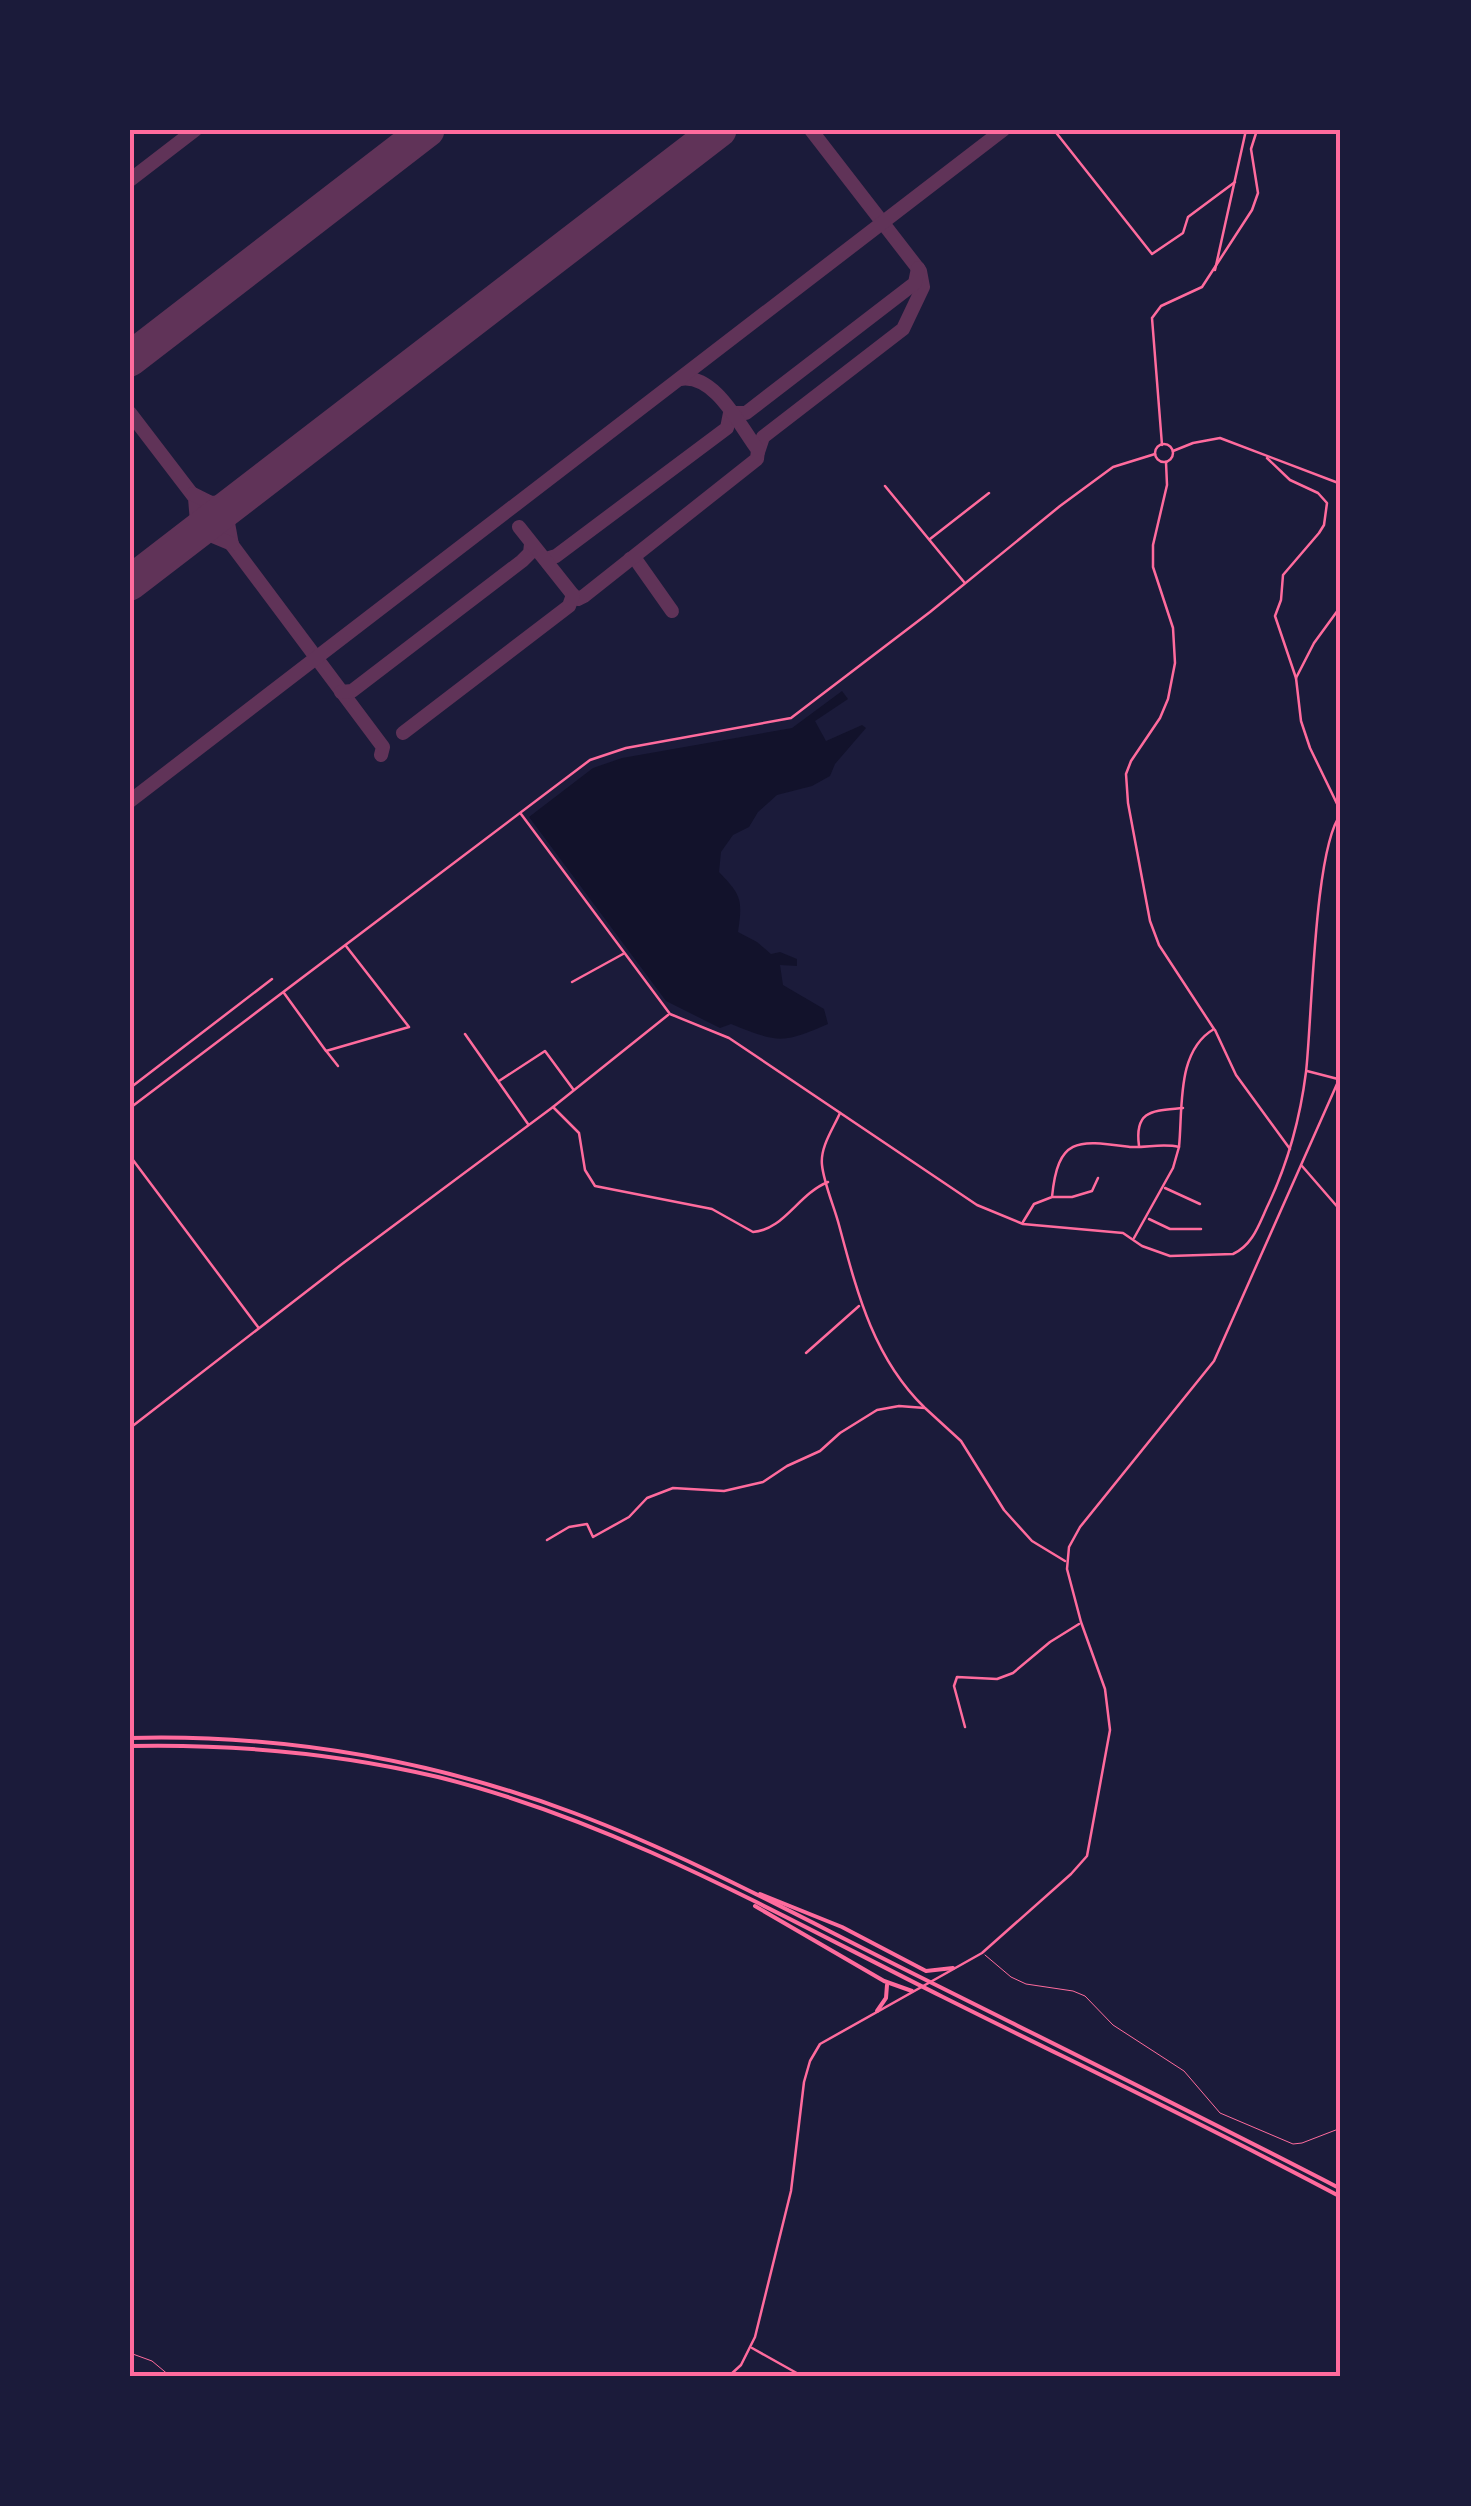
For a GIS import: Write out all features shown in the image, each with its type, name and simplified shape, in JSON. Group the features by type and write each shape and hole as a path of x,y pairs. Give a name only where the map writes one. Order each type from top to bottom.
{"highway":[{"path":"130,1738 245,1740 348,1752 423,1767 575,1813 842,1927 926,1971 953,1968"},
{"path":"130,1746 222,1746 371,1764 440,1778 592,1828 726,1888 1341,2197"},
{"path":"733,1883 1341,2189"},
{"path":"726,1888 884,1981 912,1991"},
{"path":"926,1971 928,1982"},
{"path":"904,1988 921,1982 926,1971"},
{"path":"877,2011 887,1995 884,1981"}],"street":[{"path":"1054,130 1152,254 1183,232 1188,217 1235,182"},
{"path":"1214,272 1246,130"},
{"path":"130,1108 590,760 790,718 1060,506 1113,468 1156,454 1162,444 1152,318 1161,306 1195,293 1214,272 1256,202 1258,186 1251,149 1258,130"},
{"path":"1173,451 1220,438 1341,484"},
{"path":"1162,444 1168,444 1173,451 1166,462"},
{"path":"1156,454 1166,462"},
{"path":"520,813 670,1014 729,1038 977,1205 1023,1224 1124,1233 1170,1256 1233,1254 1242,1250 1255,1233 1290,1150 1306,1071 1324,868 1332,829 1341,814 1310,748 1296,678 1275,616 1284,574 1324,526 1327,503 1318,493 1290,480 1268,458"},
{"path":"1166,462 1167,485 1154,544 1153,568 1173,628 1175,663 1160,718 1126,774 1128,804 1154,933 1214,1029 1236,1075 1290,1150"},
{"path":"884,486 965,583"},
{"path":"929,540 989,493"},
{"path":"1296,678 1314,643 1341,606"},
{"path":"326,1051 409,1026 346,946"},
{"path":"572,982 624,953"},
{"path":"130,1088 272,979"},
{"path":"282,992 338,1066"},
{"path":"130,1428 670,1014"},
{"path":"1132,1240 1148,1218 1179,1147 1187,1058 1200,1036 1214,1029"},
{"path":"465,1034 529,1125"},
{"path":"499,1081 545,1051 574,1090"},
{"path":"728,2376 741,2365 751,2347 791,2191 804,2082 820,2044 982,1953 1080,1866 1088,1852 1110,1719 1105,1689 1081,1622 1067,1561 1071,1541 1214,1361 1340,1077 1306,1071"},
{"path":"552,1107 580,1133 585,1170 595,1186 712,1209 752,1232 774,1226 806,1194 828,1182"},
{"path":"1140,1147 1138,1132 1144,1116 1152,1111 1183,1108"},
{"path":"841,1112 823,1152 822,1166 870,1329 890,1365 925,1408 966,1447 990,1493 1027,1536 1046,1552 1067,1561"},
{"path":"1052,1196 1055,1171 1062,1155 1096,1142 1179,1147"},
{"path":"1054,1150 1062,1155"},
{"path":"130,1156 259,1328"},
{"path":"1301,1165 1341,1210"},
{"path":"1023,1224 1034,1204 1052,1196 1072,1197 1092,1191 1098,1178"},
{"path":"1163,1188 1200,1204"},
{"path":"1148,1218 1170,1229 1200,1229"},
{"path":"806,1353 860,1305"},
{"path":"548,1540 580,1524 587,1524 593,1536 629,1517 647,1498 677,1486 724,1492 756,1485 820,1451 877,1410 899,1406 925,1408"},
{"path":"966,1727 954,1686 957,1677 997,1678 1013,1673 1081,1622"},
{"path":"751,2347 802,2376"}],"lane":[{"path":"982,1953 1026,1984 1085,1996 1113,2025 1184,2071 1220,2113 1236,2122 1292,2144 1341,2128"},
{"path":"130,2353 152,2362 170,2376"}],"shaded area":[{"path":"842,691 848,699 815,721 826,741 862,725 866,728 835,764 830,776 812,786 777,795 758,812 749,827 733,835 721,852 719,872 739,898 738,932 771,954 780,952 797,959 797,966 780,965 783,985 824,1009 828,1024 780,1039 731,1024 720,1028 666,1001 529,817 593,768 622,758 792,728"}],"taxiway":[{"path":"130,180 195,130"},
{"path":"758,452 763,437 903,329 923,287 920,271 811,130"},
{"path":"130,801 1003,130"},
{"path":"546,559 556,556 727,428 730,413 746,413 915,283 918,268"},
{"path":"130,361 134,355"},
{"path":"573,595 578,599 584,596 757,459 758,450 715,392 693,379 680,379"},
{"path":"130,413 195,498 197,522 183,543"},
{"path":"193,494 211,503 236,501"},
{"path":"236,501 228,523 232,545 383,747 381,755"},
{"path":"403,733 569,606 573,595 519,527"},
{"path":"187,540 208,534 232,544"},
{"path":"341,692 352,691 522,561 530,553 531,544"},
{"path":"630,559 636,560 672,611"}],"runway":[{"path":"130,359 427,130"},
{"path":"130,583 719,130"}]}
